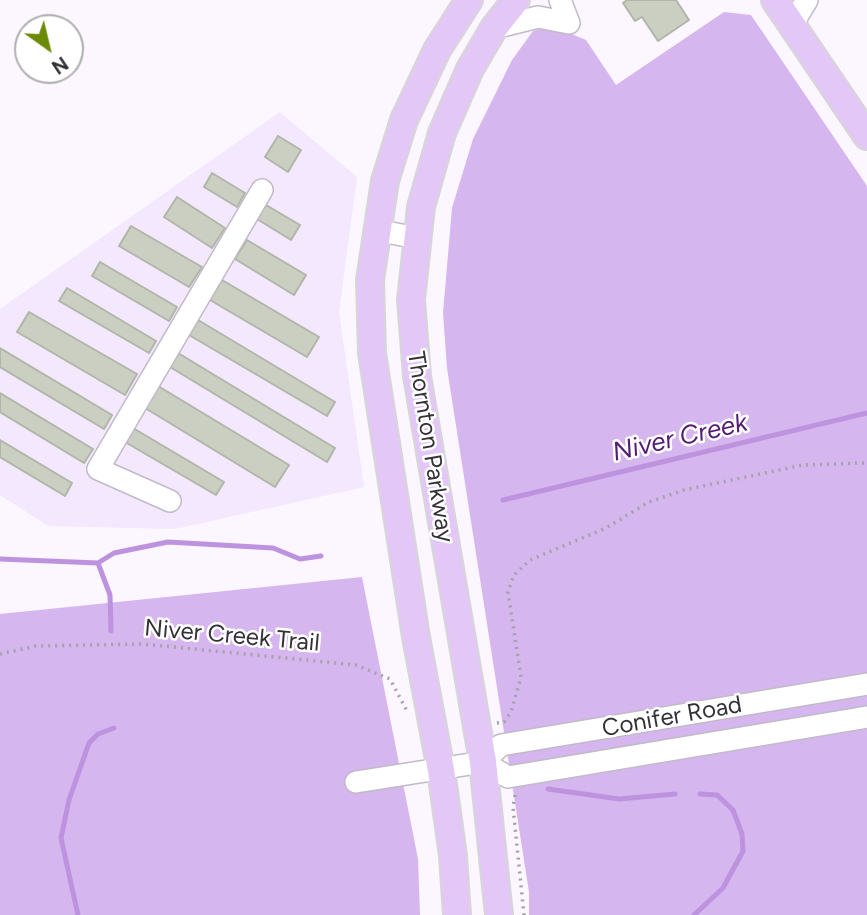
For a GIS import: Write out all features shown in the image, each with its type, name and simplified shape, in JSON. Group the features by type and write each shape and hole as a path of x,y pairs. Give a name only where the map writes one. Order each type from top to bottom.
{"main road":[{"name":"Thornton Parkway","path":"457,915 453,856 441,769 416,637 372,353 370,280 376,230 392,155 404,120 437,50 469,0"},
{"name":"Thornton Parkway","path":"499,915 483,762 417,376 411,300 417,238 430,169 442,133 470,69 494,28 516,0"},
{"path":"775,0 865,130"}],"street":[{"path":"494,28 538,17 569,23 560,0"},
{"path":"792,25 807,0"},
{"path":"170,501 98,469 262,190"},
{"path":"376,230 417,238"},
{"name":"Conifer Road","path":"356,782 483,762 501,746 867,684"},
{"name":"Conifer Road","path":"483,762 508,777 867,717"}],"path":[{"path":"504,722 516,700 521,677 508,592 514,575 530,560 606,528 649,502 684,490 803,465 867,463"},
{"name":"Niver Creek Trail","path":"0,654 36,646 143,644 356,665 390,679 411,716"},
{"path":"515,790 517,792 513,807 524,915"}],"shaded area":[{"path":"724,12 751,15 867,186 867,915 529,915 529,892 447,368 443,313 452,208 473,139 512,60 533,31 552,26 586,40 616,85"},
{"path":"280,112 357,177 339,312 364,487 175,529 48,526 0,495 0,309"},
{"path":"362,577 418,859 420,915 0,915 0,614"}],"building":[{"path":"627,0 676,0 689,20 658,41 642,17 635,21 623,3"},
{"path":"278,136 301,150 288,172 265,157"},
{"path":"212,173 245,193 237,207 204,187"},
{"path":"177,197 225,228 212,248 164,217"},
{"path":"266,205 300,225 291,240 257,219"},
{"path":"131,226 202,267 189,287 119,246"},
{"path":"247,240 306,275 294,295 235,259"},
{"path":"100,262 177,307 169,321 92,276"},
{"path":"222,280 319,337 307,357 210,300"},
{"path":"67,288 156,341 149,353 59,301"},
{"path":"29,312 137,374 125,395 17,332"},
{"path":"198,320 335,402 327,416 189,335"},
{"path":"0,348 112,415 104,429 0,367"},
{"path":"178,353 335,448 327,462 170,367"},
{"path":"158,386 289,465 275,487 145,408"},
{"path":"0,393 93,449 84,463 0,412"},
{"path":"133,428 224,482 216,495 125,442"},
{"path":"0,440 72,483 65,496 0,457"}],"waterway":[{"name":"Niver Creek","path":"503,500 867,413"},
{"name":"Niver Creek","path":"0,559 98,563 114,553 168,542 273,548 300,559 321,556"},
{"path":"98,563 110,595 111,631"},
{"path":"78,915 61,838 69,800 89,743 98,734 114,728"},
{"path":"548,789 619,799 675,794"},
{"path":"694,915 723,888 743,851 742,834 733,810 717,795 700,794"}]}
